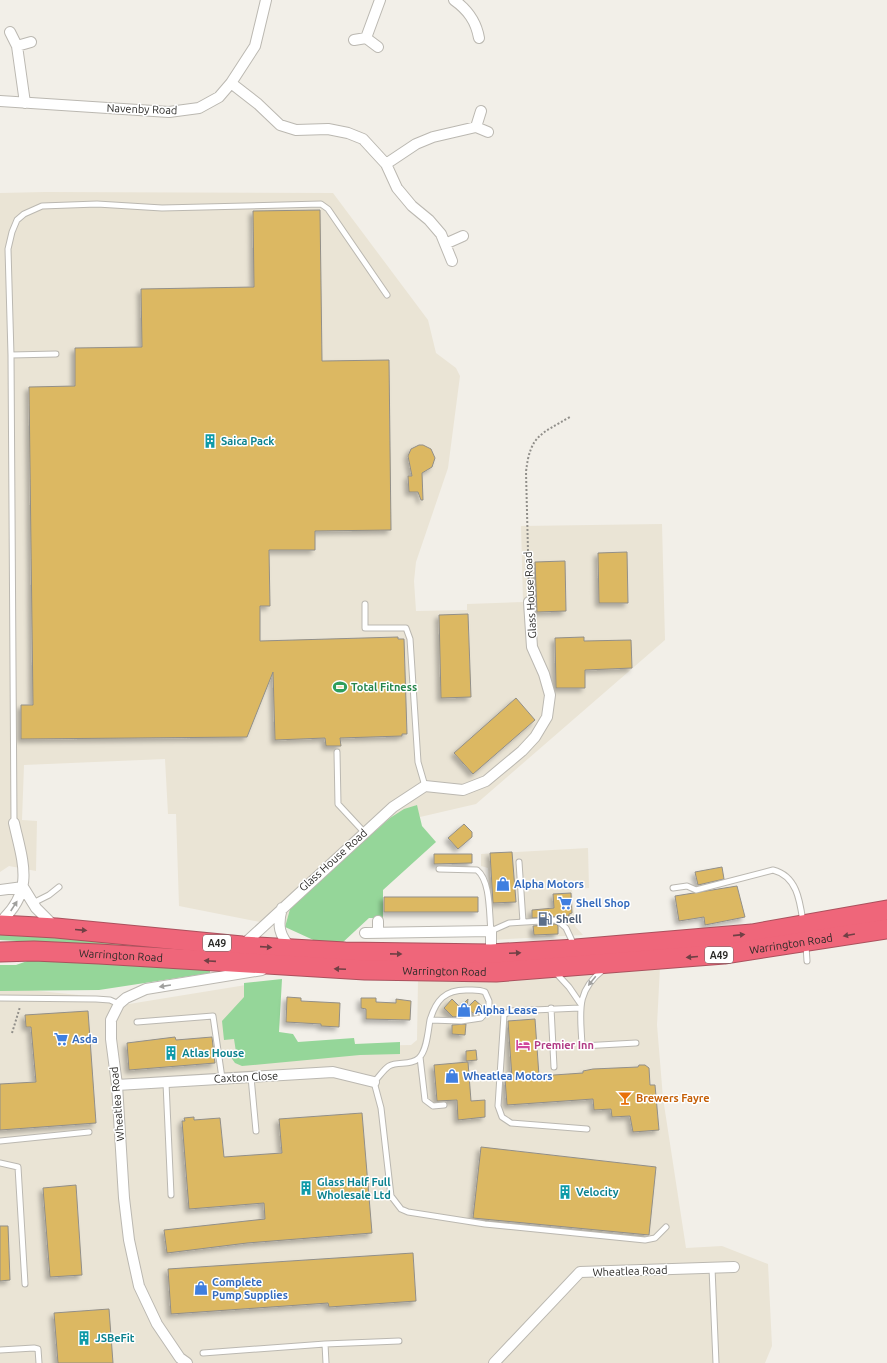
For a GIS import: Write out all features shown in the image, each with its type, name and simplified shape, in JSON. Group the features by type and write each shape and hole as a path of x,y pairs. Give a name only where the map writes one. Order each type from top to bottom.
{"highway":[{"name":"Warrington Road","path":"0,952 34,951 417,972 496,972 550,969 724,954 804,934 887,910"},
{"name":"Warrington Road","path":"0,925 56,928 242,946 388,954 492,954 887,929"}],"street":[{"name":"Navenby Road","path":"0,101 168,112 199,108 220,97 232,83 255,46 266,0"},
{"path":"366,38 380,0"},
{"path":"454,0 476,23 479,38"},
{"path":"10,32 17,46 26,103"},
{"path":"354,40 366,38 378,47"},
{"path":"17,46 31,42"},
{"path":"232,83 258,104 280,125 296,130 328,129 348,133 363,139 386,164 398,188 412,206 429,220 441,234 452,261"},
{"path":"476,127 482,111"},
{"path":"386,164 416,144 433,137 476,127 488,132"},
{"path":"445,244 463,236"},
{"name":"Glass House Road","path":"242,946 283,906 394,806 426,786 463,790 486,781 522,751 542,727 550,706 550,696 544,674 532,647 529,602"},
{"path":"0,922 14,908 23,887 23,865 14,823"},
{"path":"0,890 23,887"},
{"path":"23,887 32,903 44,918 56,928"},
{"path":"283,906 279,917 280,933 284,941 293,949"},
{"path":"378,921 378,933"},
{"path":"365,933 491,931 492,954"},
{"path":"0,961 34,951"},
{"path":"119,1004 126,998 146,989 286,966"},
{"name":"Wheatlea Road","path":"119,1004 111,1020 111,1030 117,1085 124,1198 129,1240 139,1286 157,1324 180,1361"},
{"name":"Caxton Close","path":"117,1085 334,1072 374,1082"},
{"name":"Wheatlea Road","path":"494,1363 580,1272 734,1268"}],"lane":[{"path":"14,823 9,240 18,220 24,214 42,206 97,204 162,208 321,204 328,209 386,295"},
{"path":"11,355 56,354"},
{"path":"365,604 365,628 406,628 410,639 418,762 426,786"},
{"path":"337,752 338,804 364,832"},
{"path":"519,862 523,922"},
{"path":"438,869 477,870 481,873 486,887 491,931 509,923 557,920 566,928 576,949"},
{"path":"673,888 687,886 696,890 773,870 782,872 790,880 800,899 807,961"},
{"path":"32,903 49,895 59,887"},
{"path":"612,964 593,978 580,1006 582,1046 636,1043"},
{"path":"550,969 565,982 580,1006"},
{"path":"430,1020 461,1021 481,1018 489,1009 487,996 485,992 477,990 458,990 448,992 438,1001 430,1020 425,1045 420,1057 414,1062 388,1066 374,1082 381,1108 391,1196 401,1209 408,1212 485,1224 645,1240 655,1238 666,1227"},
{"path":"0,998 20,1000 64,998 96,999 110,1000 119,1004"},
{"path":"580,1006 510,1010 504,1015 498,1110 502,1117 511,1123 587,1129"},
{"path":"551,1008 554,1067"},
{"path":"136,1022 214,1016 222,1078"},
{"path":"420,1057 425,1100 433,1106 444,1105"},
{"path":"251,1077 256,1131"},
{"path":"166,1083 171,1195"},
{"path":"0,1141 89,1132"},
{"path":"0,1163 18,1167 25,1284"},
{"path":"712,1268 716,1363"},
{"path":"203,1353 325,1344 400,1341"},
{"path":"325,1344 326,1363"},
{"path":"0,1350 38,1349 39,1363"}],"path":[{"name":"Glass House Road","path":"529,602 526,472 528,455 532,443 540,434 570,417"},
{"path":"12,1033 20,1000"}],"shaded area":[{"path":"0,193 333,193 428,320 436,353 456,368 460,376 448,468 416,562 414,581 416,611 467,610 467,604 523,602 521,526 662,524 665,640 476,804 420,817 416,805 290,909 285,927 179,906 176,814 168,814 165,759 24,765 22,820 37,821 36,871 9,866 0,872"},
{"path":"588,848 589,888 572,889 575,926 583,935 492,940 488,868 481,866 481,854"},
{"path":"660,967 657,1025 663,1098 686,1248 722,1246 768,1264 772,1346 765,1363 0,1363 0,987 108,998 129,1004 252,984 266,1043 358,1046 411,1045 417,1040 418,981 500,981"}],"green space":[{"path":"417,805 422,826 436,842 383,890 383,918 369,918 341,944 320,943 285,927 290,909 306,892 390,818 404,809"},
{"path":"0,929 337,955 156,949 0,940"},
{"path":"36,958 210,969 210,973 99,990 0,991 0,965 16,965"},
{"path":"282,979 279,1032 293,1034 298,1042 354,1038 355,1044 400,1042 400,1054 360,1055 242,1066 235,1063 230,1056 225,1057 225,1054 236,1052 234,1039 224,1040 222,1021 244,997 244,983"}],"building":[{"name":"Saica Pack","path":"320,210 322,361 389,360 391,530 315,531 315,550 269,550 270,606 260,606 260,641 398,637 398,639 404,639 407,734 402,734 402,736 340,738 341,746 326,746 325,738 275,740 273,672 247,737 21,739 21,705 33,705 29,387 75,386 75,348 142,347 141,289 254,287 253,211"},
{"path":"419,445 423,445 431,449 435,458 432,467 422,473 423,500 421,500 418,492 409,492 408,476 412,476 408,456 411,449"},
{"path":"627,552 628,603 599,603 598,553"},
{"path":"565,561 566,611 537,612 535,562"},
{"path":"468,614 471,697 441,698 439,615"},
{"path":"584,637 584,641 631,640 632,668 585,670 585,688 556,688 555,638"},
{"path":"516,698 535,720 473,774 454,753"},
{"path":"464,824 472,832 472,837 458,849 448,838"},
{"name":"Alpha Motors","path":"512,852 516,902 493,903 490,853"},
{"path":"434,854 472,854 472,863 434,864"},
{"path":"722,867 724,879 698,885 695,872"},
{"path":"737,886 745,917 705,925 704,917 679,921 675,896"},
{"path":"571,893 572,913 569,914 569,916 532,918 532,910 554,908 553,894"},
{"path":"384,897 478,897 478,912 384,912"},
{"path":"556,924 558,926 558,934 534,935 533,926"},
{"path":"287,997 301,998 301,1001 340,1003 339,1027 321,1026 321,1024 286,1022"},
{"path":"361,998 376,998 376,1002 396,1003 396,999 411,1001 410,1020 366,1019 366,1009 361,1008"},
{"path":"452,999 460,1007 468,999 466,1016 453,1017 444,1008"},
{"path":"475,1000 484,1008 477,1015 475,1015 467,1008"},
{"path":"88,1011 96,1123 0,1130 0,1084 36,1082 31,1027 26,1027 25,1015"},
{"path":"535,1019 539,1076 583,1073 583,1071 593,1069 638,1067 639,1065 645,1065 649,1068 650,1085 655,1085 659,1130 633,1132 630,1116 612,1117 611,1109 594,1110 593,1099 507,1105 505,1079 512,1078 508,1021"},
{"path":"466,1024 465,1035 452,1034 452,1025"},
{"name":"Atlas House","path":"175,1037 176,1040 212,1037 215,1063 129,1070 127,1043"},
{"path":"476,1050 477,1060 466,1061 466,1051"},
{"name":"Wheatlea Motors","path":"468,1062 471,1101 485,1100 485,1117 458,1120 457,1100 437,1101 434,1065"},
{"name":"Glass Half Full Wholesale Ltd","path":"362,1113 372,1233 247,1243 167,1253 164,1230 265,1219 264,1203 189,1209 182,1121 185,1121 184,1118 194,1117 194,1120 220,1118 224,1157 282,1153 279,1119"},
{"name":"Velocity","path":"481,1147 656,1167 649,1235 473,1218"},
{"path":"76,1185 82,1275 50,1277 43,1188"},
{"path":"0,1226 8,1226 10,1280 0,1281"},
{"path":"413,1253 416,1301 329,1307 328,1303 171,1314 168,1269"},
{"name":"JSBeFit","path":"109,1309 113,1363 58,1363 54,1313"}],"place":[{"name":"Saica Pack","path":"210,441"},
{"name":"Total Fitness","path":"340,687"},
{"name":"Alpha Motors","path":"503,884"},
{"name":"Shell Shop","path":"565,903"},
{"name":"Shell","path":"545,919"},
{"name":"Alpha Lease","path":"464,1010"},
{"name":"Asda","path":"61,1039"},
{"name":"Premier Inn","path":"523,1045"},
{"name":"Atlas House","path":"171,1053"},
{"name":"Wheatlea Motors","path":"452,1076"},
{"name":"Brewers Fayre","path":"625,1098"},
{"name":"Glass Half Full Wholesale Ltd","path":"306,1188"},
{"name":"Velocity","path":"565,1192"},
{"name":"Complete Pump Supplies","path":"201,1288"},
{"name":"JSBeFit","path":"84,1338"}]}
